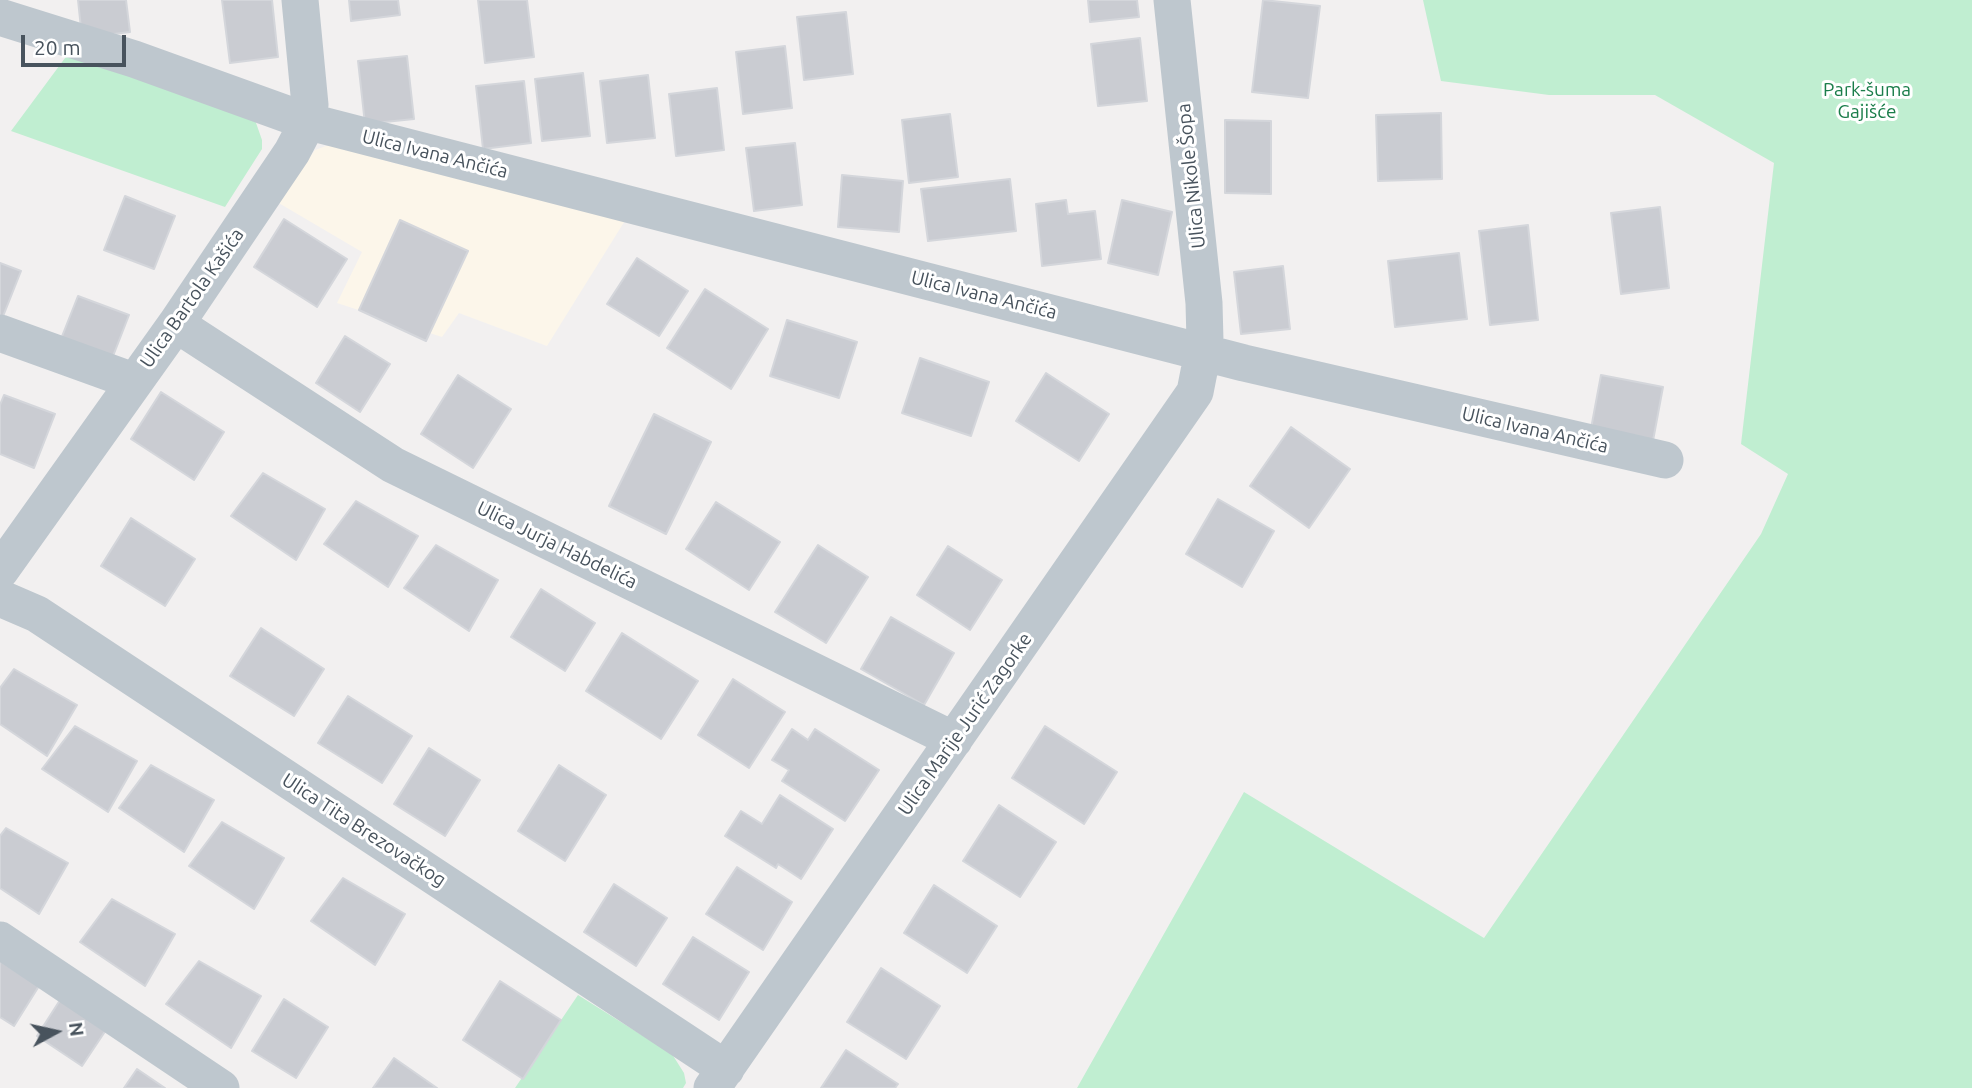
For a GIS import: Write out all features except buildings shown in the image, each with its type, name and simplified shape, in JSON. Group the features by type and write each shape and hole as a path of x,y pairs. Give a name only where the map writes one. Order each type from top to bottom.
{"street":[{"name":"Ulica Bartola Kašića","path":"0,571 176,324 292,152 310,105 300,0"},
{"name":"Ulica Nikole Šopa","path":"1172,0 1204,303 1204,353"},
{"name":"Ulica Ivana Ančića","path":"0,17 134,59 306,121 1204,353 1665,460"},
{"name":"Ulica Jurja Habdelića","path":"176,324 393,465 954,740"},
{"path":"0,333 133,382"},
{"name":"Ulica Marije Jurić Zagorke","path":"719,1078 1195,392 1204,353"},
{"name":"Ulica Tita Brezovačkog","path":"0,598 37,614 719,1078"},
{"path":"0,940 221,1088"}],"shaded area":[{"path":"336,146 394,163 626,219 547,346 459,313 442,337 337,303 362,252 277,202 315,150"}],"green space":[{"name":"Park-šuma Gajišće","path":"1423,0 1972,0 1972,1088 1077,1088 1244,792 1484,938 1761,534 1788,474 1741,444 1774,163 1655,95 1549,95 1441,81"},
{"path":"68,54 255,120 262,140 262,149 225,207 11,131"},
{"path":"578,995 672,1054 684,1073 686,1083 683,1088 515,1088"}]}
